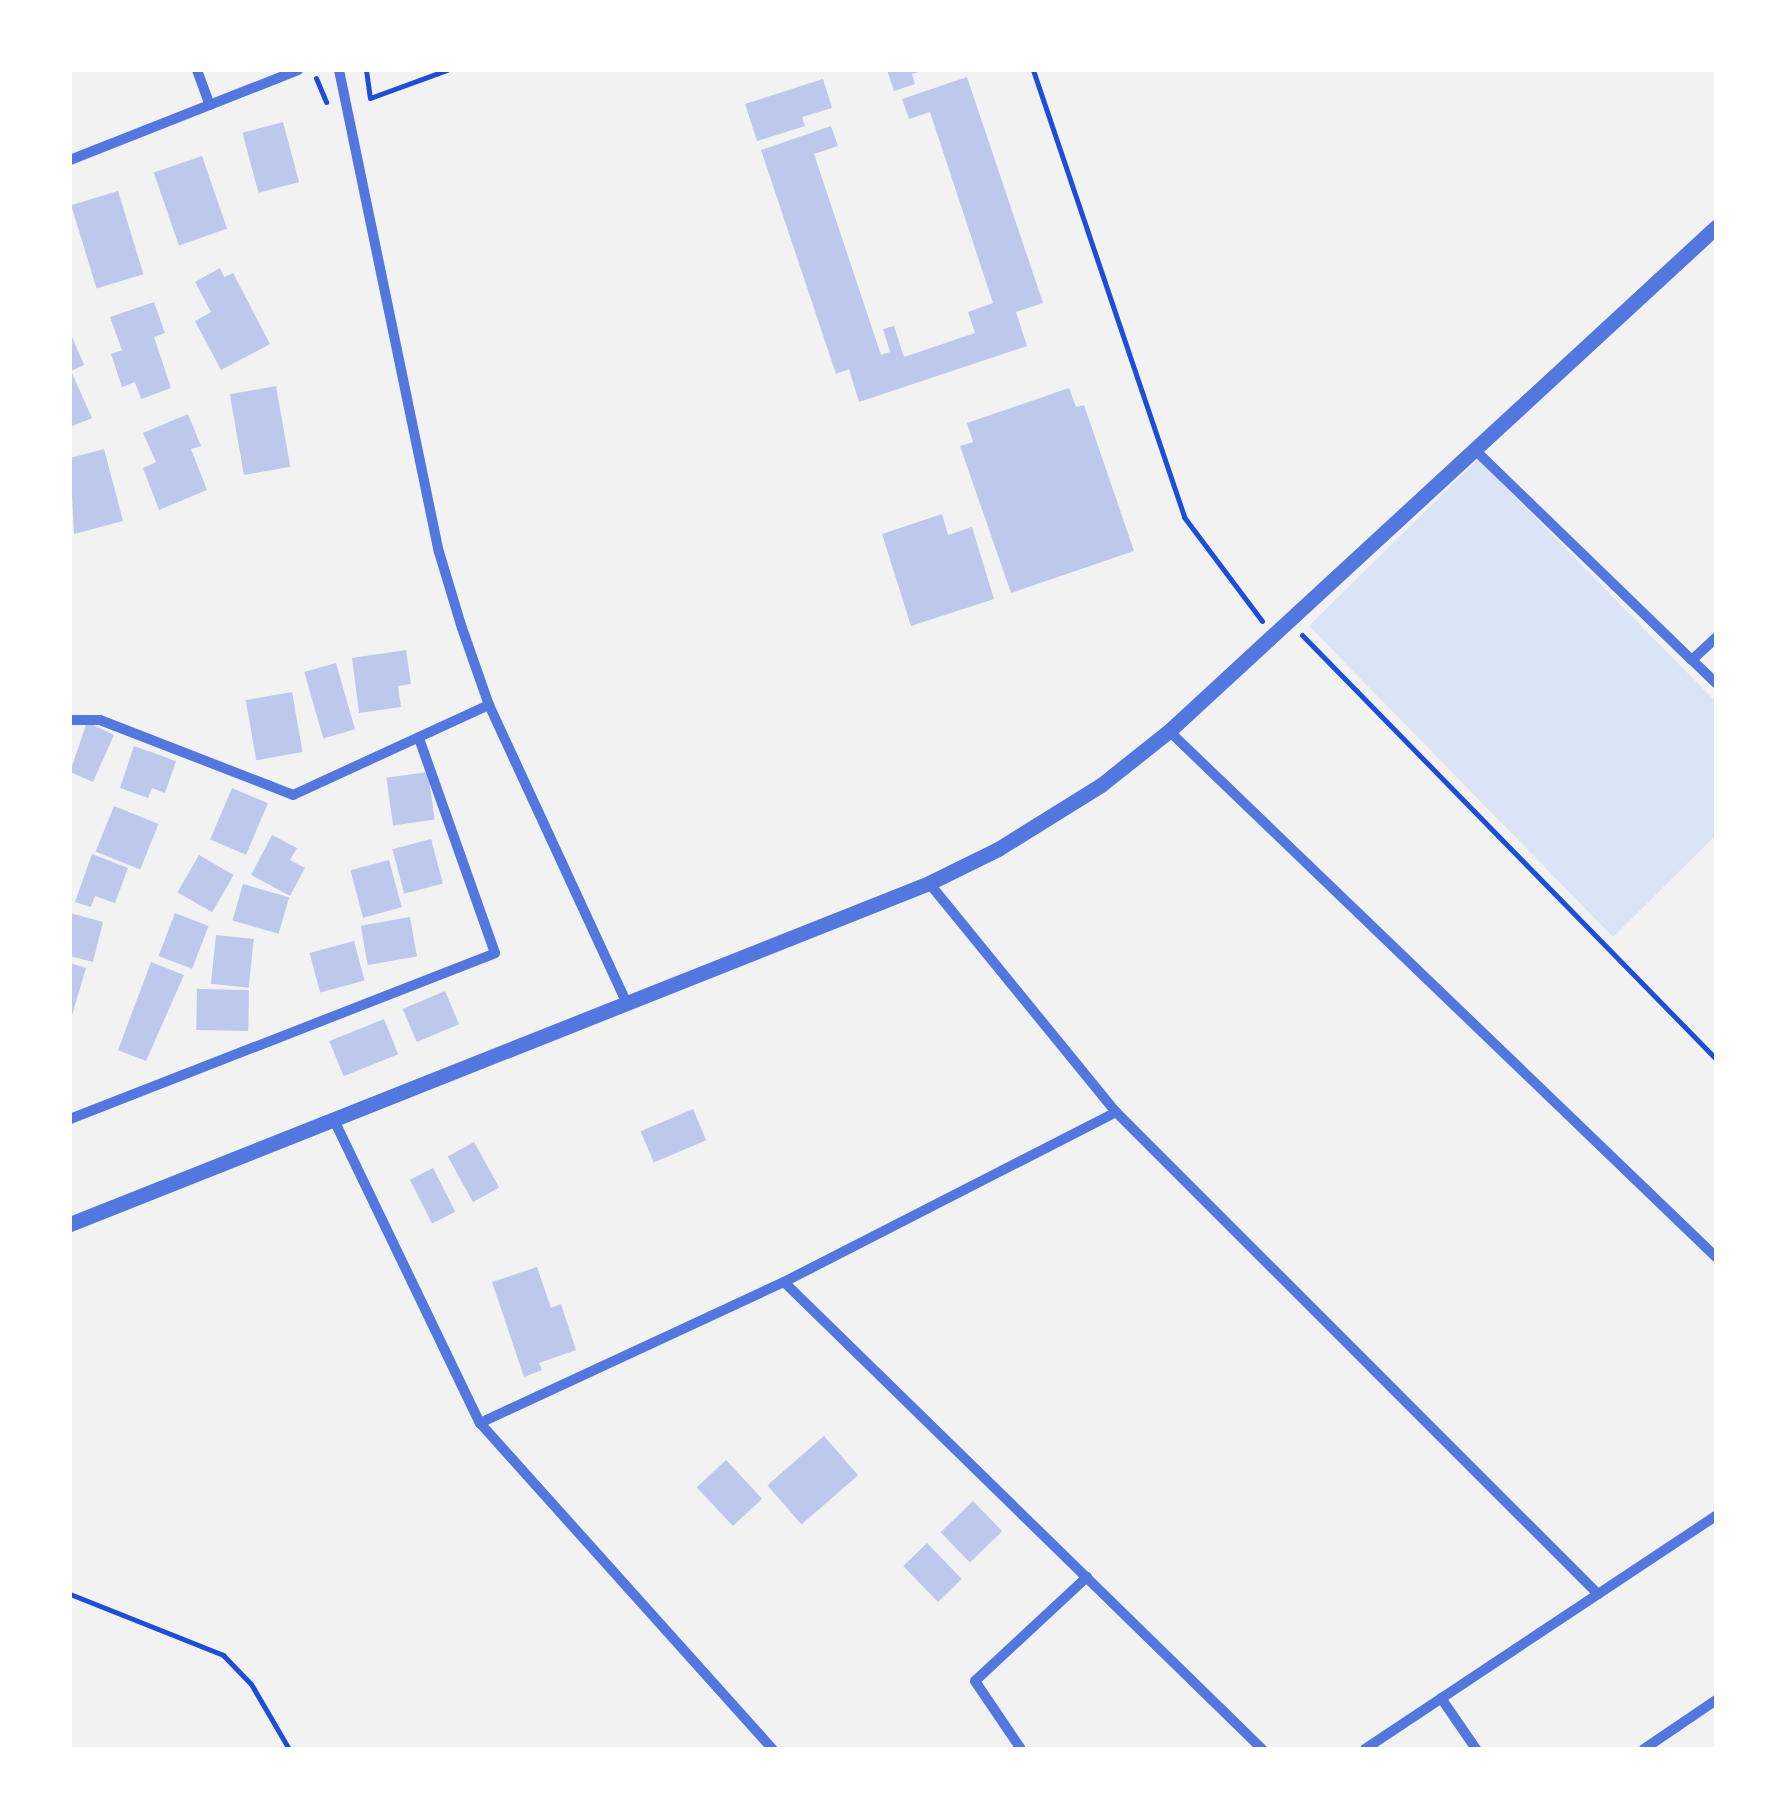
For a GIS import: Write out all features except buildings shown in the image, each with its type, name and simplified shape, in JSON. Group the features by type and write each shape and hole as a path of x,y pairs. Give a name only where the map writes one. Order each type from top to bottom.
{"street":[{"path":"196,70 210,104"},
{"path":"70,160 298,70"},
{"path":"339,70 439,552 489,706 626,1000"},
{"path":"70,1224 928,883 1101,786 1273,636 1716,227"},
{"path":"1474,449 1716,683"},
{"path":"1692,660 1716,638"},
{"path":"70,720 100,720 293,795 489,706"},
{"path":"1169,730 1716,1257"},
{"path":"70,1120 494,953 418,738"},
{"path":"928,883 1116,1112 1598,1594"},
{"path":"480,1423 784,1282 1116,1112"},
{"path":"333,1118 480,1423 773,1749"},
{"path":"784,1282 1262,1749"},
{"path":"1364,1749 1716,1516"},
{"path":"1022,1749 974,1682 1087,1578"},
{"path":"1441,1698 1476,1749"},
{"path":"1644,1749 1716,1700"}],"path":[{"path":"314,70 322,102"},
{"path":"366,70 370,98 447,70"},
{"path":"1032,70 1184,517 1273,636"},
{"path":"1288,621 1716,1059"},
{"path":"70,1594 223,1655 251,1684 289,1749"}],"shaded area":[{"path":"1478,459 1716,702 1716,835 1613,937 1309,626"}]}
